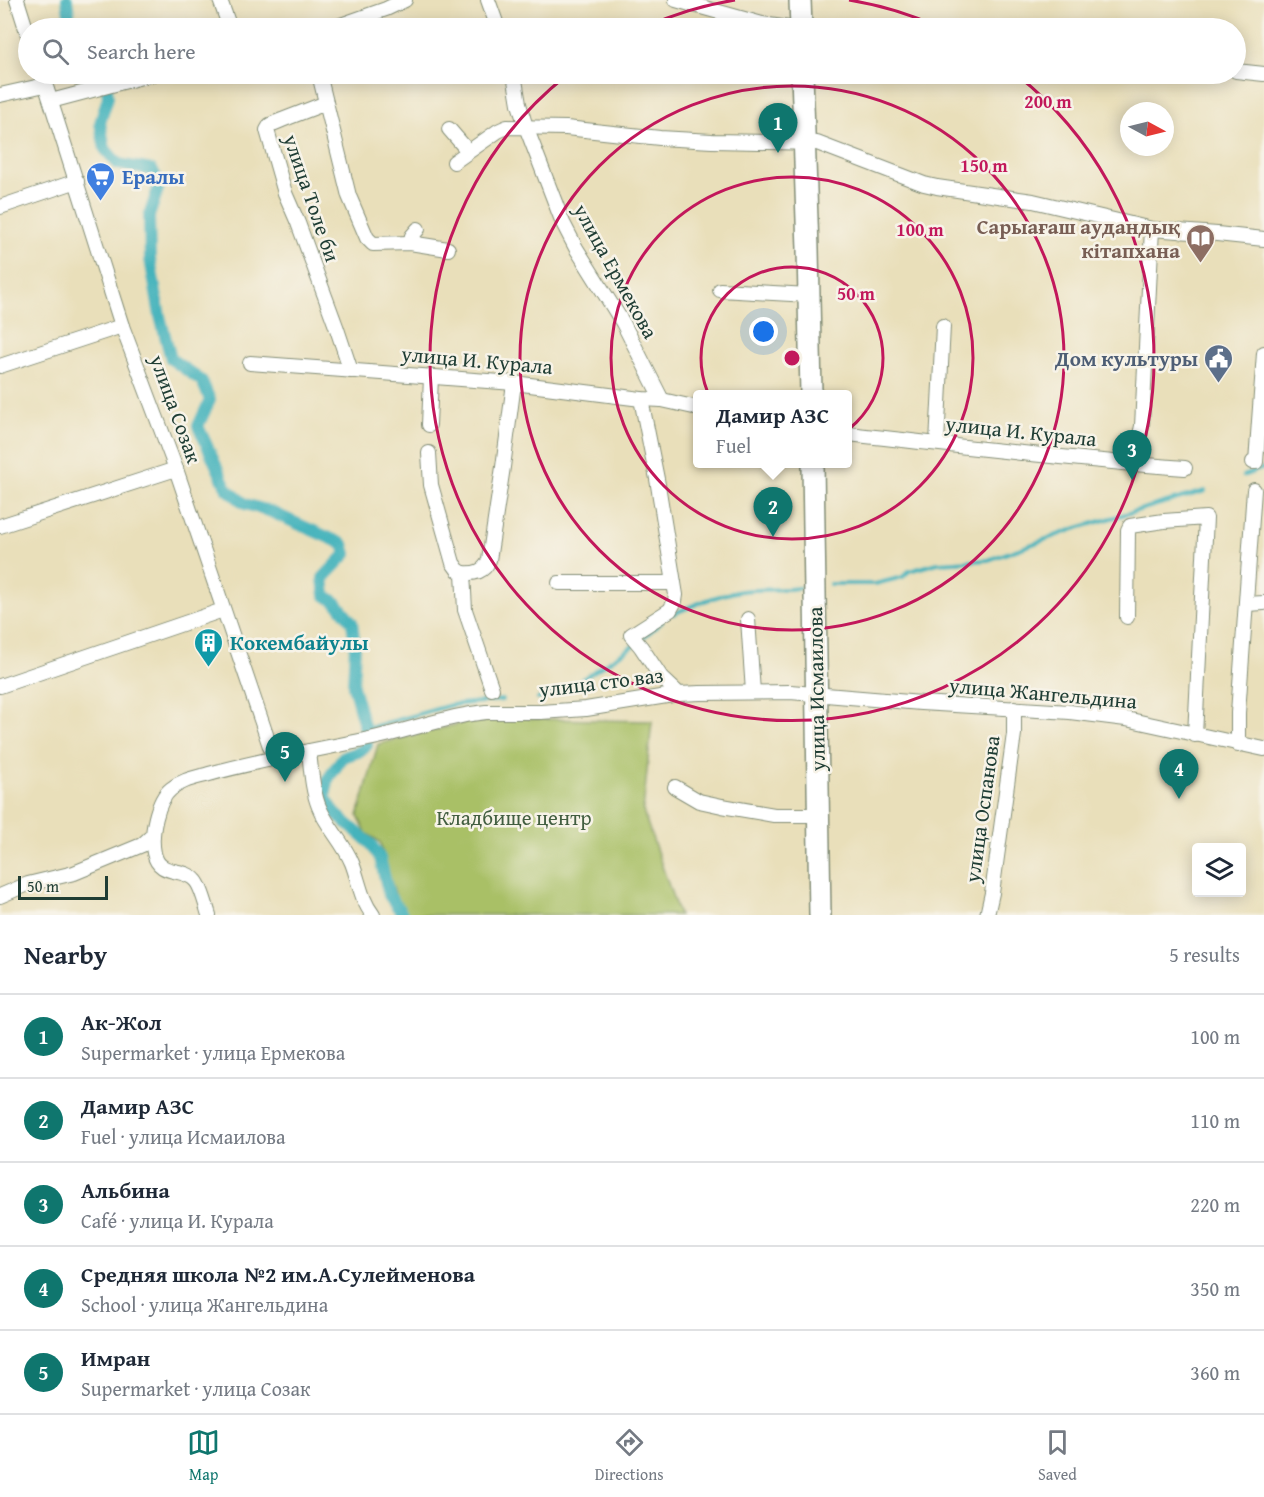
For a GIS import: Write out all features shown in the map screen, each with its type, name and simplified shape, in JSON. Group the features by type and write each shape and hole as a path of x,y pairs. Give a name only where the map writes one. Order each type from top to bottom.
{"main road":[{"path":"801,0 801,18"},
{"path":"802,84 811,390"},
{"name":"улица Исмаилова","path":"813,468 820,915"}],"street":[{"path":"17,0 23,18"},
{"path":"220,0 226,18"},
{"path":"360,18 405,0"},
{"path":"488,0 494,18"},
{"path":"676,0 740,18"},
{"path":"1246,72 1264,74"},
{"path":"0,94 29,84"},
{"name":"улица Созак","path":"46,84 122,326 176,469 274,758"},
{"path":"51,101 113,84"},
{"path":"321,84 349,196 367,238 373,244 410,243 448,249"},
{"name":"улица Ермекова","path":"516,84 526,127 563,223 622,323 662,400"},
{"name":"улица Толе би","path":"326,103 270,125 267,130 285,193 351,371"},
{"path":"454,162 507,127 566,128 712,141 817,143 924,184 1033,201 1152,229 1264,239"},
{"path":"449,129 468,151"},
{"path":"0,207 77,180"},
{"path":"410,243 418,229"},
{"path":"1133,464 1142,426 1152,229"},
{"path":"720,290 809,295"},
{"path":"0,366 122,326"},
{"path":"937,443 943,326"},
{"path":"1254,462 1256,462 1261,441 1264,353"},
{"name":"улица И. Курала","path":"250,363 514,383 662,400 693,407"},
{"path":"429,425 430,377"},
{"path":"429,453 431,486 453,563 463,573 471,574 482,570 489,560 514,383"},
{"path":"641,399 659,489 676,595 670,610 631,635 661,677 679,694"},
{"name":"улица И. Курала","path":"852,434 1000,452 1185,468"},
{"path":"0,526 176,469"},
{"path":"1238,744 1238,713 1254,490"},
{"path":"1128,617 1128,530 1130,525 1206,519 1195,735"},
{"path":"463,573 465,610 492,688"},
{"path":"559,583 674,583"},
{"path":"1246,604 1264,603"},
{"path":"0,686 223,610"},
{"path":"748,619 753,692"},
{"name":"улица сто ваз","path":"153,835 163,798 169,790 180,783 226,769 377,737 471,714 586,709 679,694 790,692 816,694"},
{"name":"улица Жангельдина","path":"816,694 1070,712 1126,719 1264,749"},
{"name":"улица Оспанова","path":"987,915 1014,734 1014,708"},
{"path":"309,751 318,806 348,854 366,904 373,915"},
{"path":"675,788 699,801 722,806 774,815 818,815"},
{"path":"0,896 28,884 74,873 142,845 153,835"},
{"path":"153,835 157,862 167,870 186,874 196,880 209,915"}],"green space":[{"name":"Кладбище центр","path":"506,717 652,721 643,811 679,915 408,915 399,906 380,842 366,833 358,816 378,744 479,719"}],"waterway":[{"path":"67,0 70,18"},
{"path":"107,84 108,97 100,123 105,149 118,164 152,170 160,183 149,216 150,259 160,316 171,359 202,381 210,400 198,426 227,489 245,504 269,511 343,544 346,554 323,578 325,595 337,603 352,622 355,646 353,686 367,745 361,751 343,757 328,779 325,797 336,814 371,844 380,858 389,895 403,915"},
{"path":"1243,476 1264,468"},
{"path":"830,584 875,584 903,577 909,571 938,563 988,560 1077,528 1205,491"},
{"path":"673,614 722,595 753,590 800,588"},
{"path":"640,640 662,622"},
{"path":"538,699 578,682 634,645"},
{"path":"365,729 451,705 502,700"}],"place":[{"name":"Ак-Жол","path":"778,153"},
{"name":"Ералы","path":"101,202"},
{"name":"Сарыағаш аудандық кітапхана","path":"1201,264"},
{"name":"Дом культуры","path":"1219,384"},
{"name":"Альбина","path":"1132,480"},
{"name":"Дамир АЗС","path":"773,537"},
{"name":"Кокембайулы","path":"209,668"},
{"name":"Имран","path":"285,782"},
{"name":"Средняя школа №2 им.А.Сулейменова","path":"1179,799"}]}
